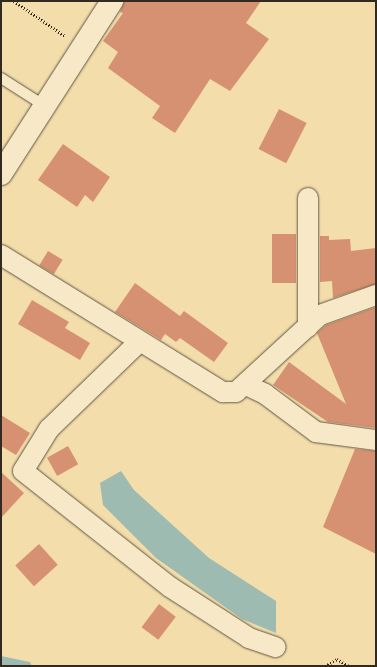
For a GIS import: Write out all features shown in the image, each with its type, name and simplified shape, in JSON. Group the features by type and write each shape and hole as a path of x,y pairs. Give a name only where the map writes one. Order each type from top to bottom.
{"street":[{"path":"1,174 112,1"},
{"path":"308,198 308,327"},
{"path":"1,255 138,343 223,392 236,392 320,315 376,295"},
{"path":"138,343 49,429 23,471 170,587 249,638 275,647"},
{"path":"246,384 265,394 316,432 376,440"}],"lane":[{"path":"1,78 45,106"}],"path":[{"path":"14,1 68,38"},
{"path":"325,666 337,660 349,666"}],"water":[{"path":"121,471 134,490 209,558 276,601 276,633 242,619 156,558 103,505 100,483"},
{"path":"1,656 30,662 32,666 1,666"}],"building":[{"path":"124,1 261,1 246,23 269,39 230,91 210,79 175,133 152,118 160,106 108,68 118,52 103,41 123,13 120,12"},
{"path":"279,109 307,123 286,163 259,149"},
{"path":"63,144 110,177 93,202 85,195 77,207 38,180"},
{"path":"272,234 296,234 296,283 272,283"},
{"path":"320,236 329,236 329,240 350,239 351,251 376,248 376,284 333,298 332,281 320,282"},
{"path":"48,251 63,260 54,274 39,266"},
{"path":"135,283 180,316 184,311 228,343 214,362 180,338 176,342 165,334 161,340 115,312"},
{"path":"32,300 69,322 65,328 90,343 80,360 18,324"},
{"path":"376,307 376,428 328,422 273,385 289,362 346,404 317,333 326,325"},
{"path":"1,415 30,433 16,455 1,446"},
{"path":"68,446 78,464 57,476 47,458"},
{"path":"355,449 376,451 376,554 323,527"},
{"path":"1,472 24,493 1,518"},
{"path":"39,544 58,565 34,586 15,565"},
{"path":"159,604 176,617 158,640 142,627"}]}
